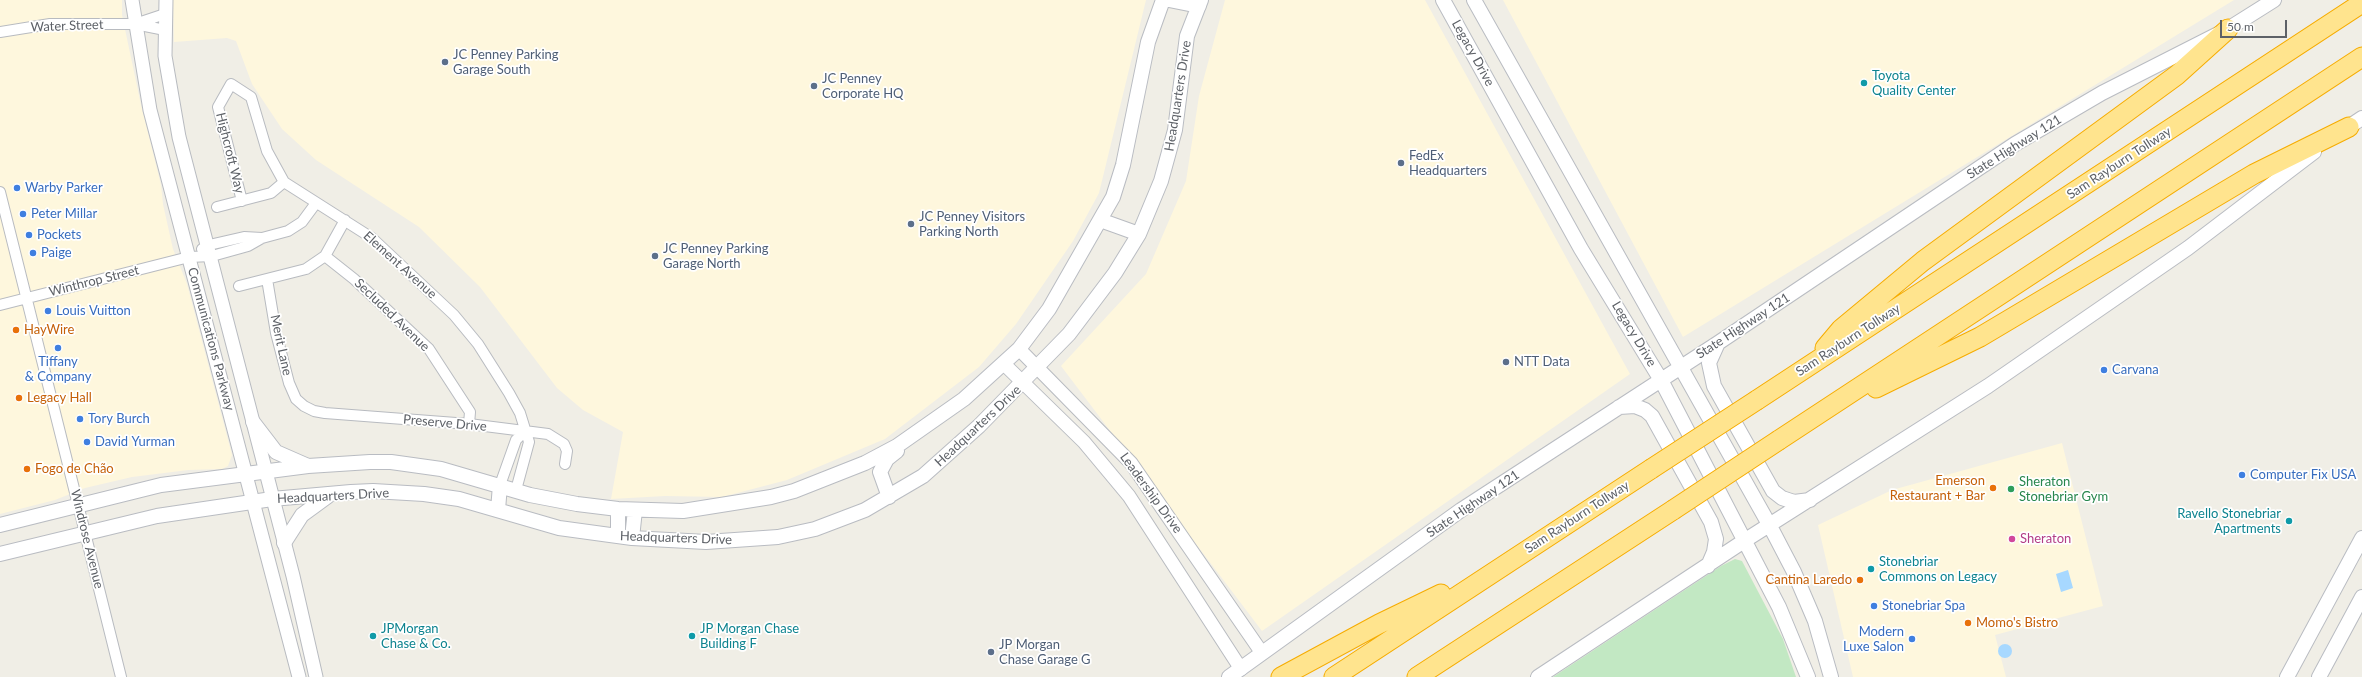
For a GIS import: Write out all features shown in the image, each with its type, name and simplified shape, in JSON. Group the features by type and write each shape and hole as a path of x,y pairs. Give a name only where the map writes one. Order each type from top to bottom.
{"highway":[{"name":"Sam Rayburn Tollway","path":"1334,677 2362,3"},
{"path":"1813,363 1841,329 1923,260 2177,75 2228,30"},
{"path":"1417,677 2362,58"},
{"path":"1818,415 1923,367 1980,337 2254,174 2355,122"},
{"path":"1281,677 1379,624 1511,560"}],"main road":[{"name":"Headquarters Drive","path":"0,525 161,484 308,466 391,462 441,469 556,501 618,509 683,511 747,502 794,491 881,455 932,423 964,399 1004,364 1019,349 1049,308 1113,197 1118,182 1148,42 1163,0"},
{"path":"1169,0 1200,3"},
{"name":"Legacy Drive","path":"1443,0 1581,250 1661,380 1779,607 1808,677"},
{"name":"Legacy Drive","path":"1474,0 1587,203 1682,366 1770,526 1794,572 1815,621 1831,677"},
{"name":"State Highway 121","path":"1229,677 1461,510 1718,344 2015,144 2102,93 2228,30 2274,0"},
{"name":"Headquarters Drive","path":"0,554 157,516 272,499 373,491 424,494 459,499 498,510 524,520 559,528 625,537 706,542 778,537 815,529 866,510 889,497 941,461 1024,382 1088,312 1115,273 1139,234 1161,181 1171,150 1181,97 1187,36 1200,3"},
{"path":"1538,677 1744,541 1770,526 1988,386 2043,346 2099,310 2188,248 2286,172 2355,122"},
{"path":"1100,220 1139,234"},
{"path":"1718,344 1709,364 1714,386 1773,491 1782,498 1794,502 1810,500"},
{"path":"1619,407 1635,406 1652,416 1711,522 1716,540 1714,552 1708,566"},
{"path":"253,422 276,452 308,466"},
{"path":"889,497 880,472 887,459 932,423"},
{"path":"498,510 500,485"},
{"path":"498,510 516,490"},
{"path":"284,543 302,515 331,494"},
{"path":"618,509 625,537"},
{"path":"625,537 635,510"},
{"path":"2287,677 2362,538"},
{"path":"2320,677 2362,597"}],"street":[{"name":"Communications Parkway","path":"132,0 150,110 247,474 299,677"},
{"name":"Communications Parkway","path":"166,0 165,30 168,82 179,137 210,250 284,543 316,677"},
{"name":"Water Street","path":"135,24 165,14"},
{"name":"Water Street","path":"0,32 50,24 135,24 165,30"},
{"name":"Element Avenue","path":"230,84 251,97 267,151 284,182 372,238 454,315 478,344 509,392 520,413 529,442 516,490"},
{"name":"Highcroft Way","path":"230,84 218,107 242,201"},
{"path":"216,207 271,193 284,182"},
{"name":"Windrose Avenue","path":"0,192 28,298 121,677"},
{"name":"Winthrop Street","path":"0,305 189,257 244,236 262,238 293,228 302,222 316,203"},
{"path":"239,286 306,269 325,256 345,220"},
{"name":"Secluded Avenue","path":"325,256 354,279 429,349 470,412 469,424"},
{"name":"Merit Lane","path":"267,279 276,333 289,383 296,399 304,406"},
{"name":"Leadership Drive","path":"1019,349 1131,463 1262,653"},
{"name":"Leadership Drive","path":"1004,364 1084,442 1129,496 1241,669"},
{"name":"Preserve Drive","path":"304,406 314,411 325,413 469,424 548,434 564,444 567,451 565,464"},
{"path":"500,485 516,440 525,431"}],"shaded area":[{"path":"0,0 122,0 122,15 141,105 161,185 163,204 173,249 187,284 232,455 228,466 222,469 188,470 132,477 85,488 55,500 0,514"},
{"path":"173,0 1146,0 1099,193 1073,241 1016,324 979,367 885,439 787,480 722,497 665,496 611,499 623,432 583,410 557,388 480,287 419,227 316,160 282,129 252,84 236,41 227,38 174,42"},
{"path":"1225,0 1425,0 1630,374 1262,631 1061,366 1146,274 1186,181 1199,96"},
{"path":"1503,0 2234,0 1683,337"},
{"path":"2062,443 2103,606 1995,635 2006,677 1853,677 1818,525 1892,490"}],"green space":[{"path":"1735,559 1742,561 1783,639 1796,677 1553,677 1721,566"}],"water":[{"path":"2068,570 2073,588 2061,592 2056,574"},
{"path":"2005,644 2010,646 2012,651 2010,656 2005,658 2000,656 1998,651 2000,646"}],"place":[{"name":"JC Penney Parking Garage South","path":"445,62"},
{"name":"Toyota Quality Center","path":"1864,83"},
{"name":"JC Penney Corporate HQ","path":"814,86"},
{"name":"FedEx Headquarters","path":"1401,163"},
{"name":"Warby Parker","path":"17,188"},
{"name":"Peter Millar","path":"23,214"},
{"name":"JC Penney Visitors Parking North","path":"911,224"},
{"name":"Pockets","path":"29,235"},
{"name":"Paige","path":"33,253"},
{"name":"JC Penney Parking Garage North","path":"655,256"},
{"name":"Louis Vuitton","path":"48,311"},
{"name":"HayWire","path":"16,330"},
{"name":"Tiffany & Company","path":"58,348"},
{"name":"NTT Data","path":"1506,362"},
{"name":"Carvana","path":"2104,370"},
{"name":"Legacy Hall","path":"19,398"},
{"name":"Tory Burch","path":"80,419"},
{"name":"David Yurman","path":"87,442"},
{"name":"Fogo de Chão","path":"27,469"},
{"name":"Computer Fix USA","path":"2242,475"},
{"name":"Emerson Restaurant + Bar","path":"1993,488"},
{"name":"Sheraton Stonebriar Gym","path":"2011,489"},
{"name":"Ravello Stonebriar Apartments","path":"2289,521"},
{"name":"Sheraton","path":"2012,539"},
{"name":"Stonebriar Commons on Legacy","path":"1871,569"},
{"name":"Cantina Laredo","path":"1860,580"},
{"name":"Stonebriar Spa","path":"1874,606"},
{"name":"Momo's Bistro","path":"1968,623"},
{"name":"JPMorgan Chase & Co.","path":"373,636"},
{"name":"JP Morgan Chase Building F","path":"692,636"},
{"name":"Modern Luxe Salon","path":"1912,639"},
{"name":"JP Morgan Chase Garage G","path":"991,652"}]}
